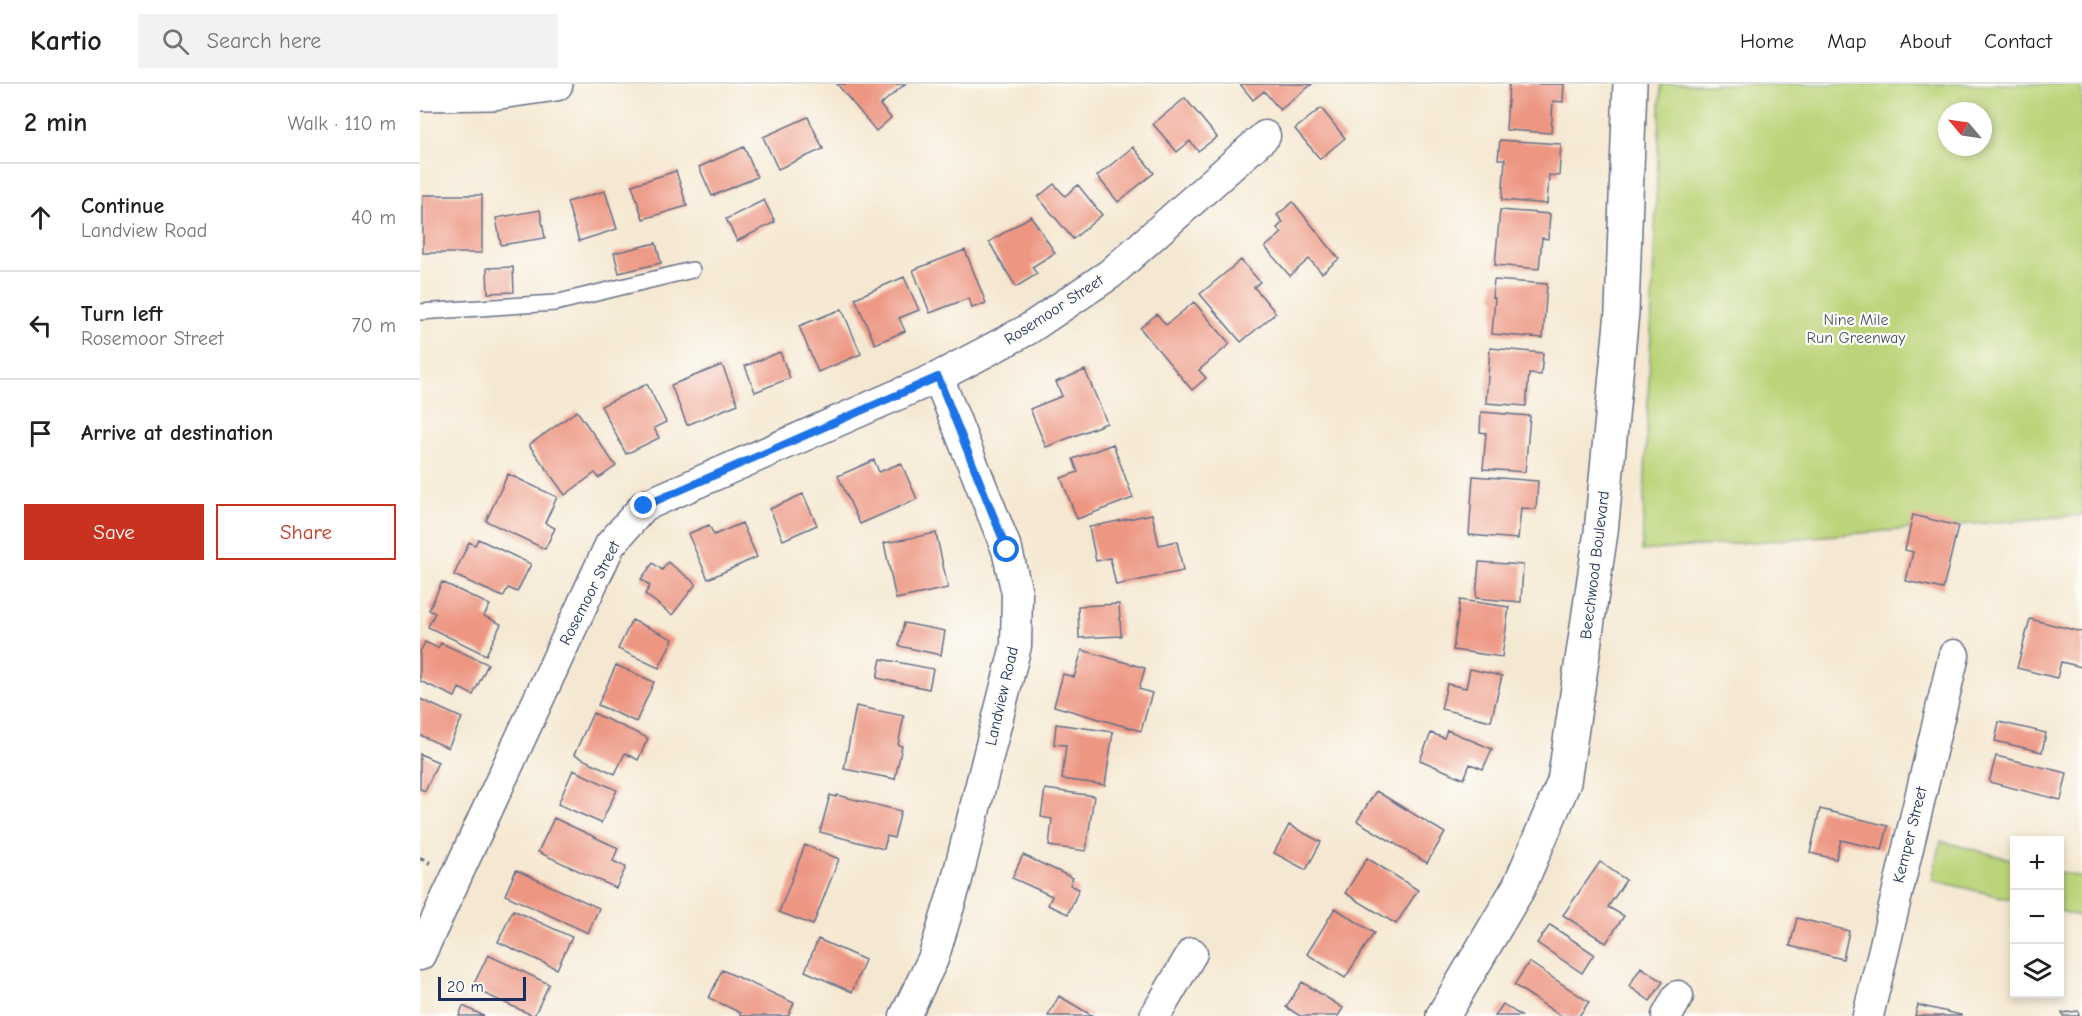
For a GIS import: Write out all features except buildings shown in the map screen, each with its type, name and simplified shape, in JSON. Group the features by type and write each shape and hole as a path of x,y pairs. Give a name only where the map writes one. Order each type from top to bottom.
{"street":[{"path":"420,94 493,93 556,84"},
{"name":"Beechwood Boulevard","path":"1443,1016 1519,887 1564,782 1601,532 1622,312 1630,84"},
{"name":"Rosemoor Street","path":"420,955 610,545 644,506 938,377 1028,330 1110,274 1265,136"},
{"name":"Landview Road","path":"905,1016 933,959 1016,646 1017,593 1007,550 938,377"},
{"name":"Kemper Street","path":"1868,1016 1954,655"},
{"path":"1155,1016 1192,953"}],"lane":[{"path":"420,312 555,303 693,270"}],"green space":[{"name":"Nine Mile Run Greenway","path":"1661,84 2082,84 2082,515 1642,551"},
{"path":"1941,841 2010,859 2010,899 1932,880"},
{"path":"2064,873 2082,877 2082,917 2064,912"}],"route":[{"path":"644,506 938,377 1007,550"}]}
